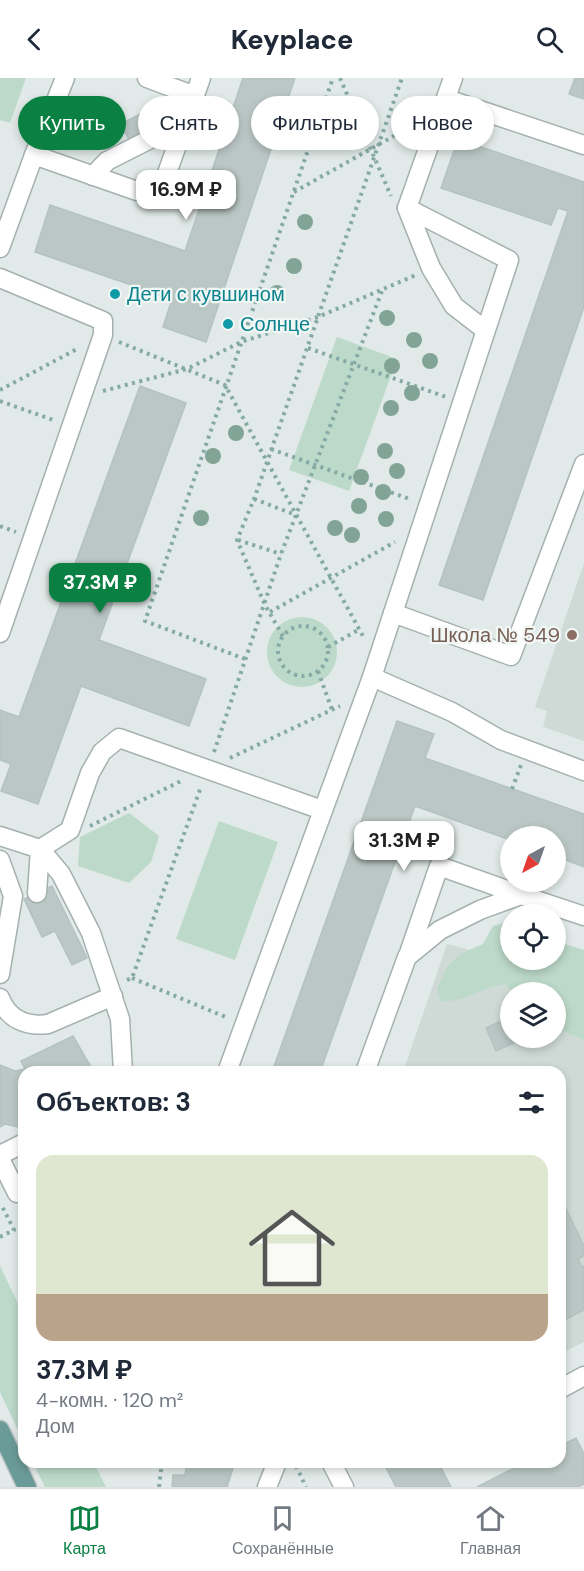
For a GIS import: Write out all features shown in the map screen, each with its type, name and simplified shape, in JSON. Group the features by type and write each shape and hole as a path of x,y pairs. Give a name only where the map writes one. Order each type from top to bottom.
{"main road":[{"path":"0,1430 27,1487"}],"lane":[{"path":"0,248 65,78"},
{"path":"147,78 195,96 201,78"},
{"path":"446,96 453,78"},
{"path":"494,119 584,145"},
{"path":"93,176 107,160 138,145"},
{"path":"34,155 137,191 154,190 166,176 175,150"},
{"path":"427,150 407,208 431,268 454,306 485,330"},
{"path":"229,1066 375,670 427,505 509,260 407,208"},
{"path":"0,278 103,321 103,335 4,615 0,633"},
{"path":"393,613 511,656 584,464"},
{"path":"375,670 501,741 584,771"},
{"path":"40,849 70,830 90,773 102,752 119,738 322,810"},
{"path":"2,843 40,849 61,874 91,933 113,996 120,1019 123,1066"},
{"path":"37,893 40,849"},
{"path":"0,860 14,896 0,974"},
{"path":"367,1066 439,866 584,916"},
{"path":"407,957 440,930 480,910 520,895"},
{"path":"0,998 8,1013 17,1020 37,1026 48,1024 113,996"},
{"path":"18,1146 0,1157 16,1193 18,1192"},
{"path":"566,1386 584,1376"},
{"path":"267,1487 275,1468"},
{"path":"334,1468 344,1487"}],"path":[{"path":"245,659 145,621 333,78"},
{"path":"340,78 348,96"},
{"path":"379,144 402,78"},
{"path":"379,144 391,137"},
{"path":"294,192 368,150"},
{"path":"370,150 394,202 407,208"},
{"path":"283,636 265,605 237,540 254,499 377,150"},
{"path":"82,396 187,369 241,342 318,316 382,291 431,268"},
{"path":"243,1024 132,978 208,768 281,554 382,291"},
{"path":"0,390 103,335 225,385 268,459 296,516 360,629 375,670"},
{"path":"308,348 461,402"},
{"path":"0,401 72,427"},
{"path":"271,449 427,505"},
{"path":"254,499 296,516"},
{"path":"270,612 420,528"},
{"path":"237,540 281,554"},
{"path":"297,627 313,628 320,632 328,647 327,660 318,672 303,676 287,670 279,657 278,648 283,636 297,627"},
{"path":"328,647 360,629"},
{"path":"318,672 332,710"},
{"path":"70,830 80,831 365,694"},
{"path":"512,789 526,751"},
{"path":"0,1202 14,1230 0,1237"},
{"path":"159,1487 161,1468"},
{"path":"297,1468 306,1487"}],"shaded area":[{"name":"Школа № 549","path":"584,563 584,741 543,727 547,711 535,707"},
{"path":"447,944 500,958 500,970 552,972 557,982 500,982 500,1048 566,1048 566,1002 584,1040 584,1342 566,1351 566,1066 405,1066"}],"green space":[{"path":"0,78 26,78 10,123 0,120"},
{"path":"337,337 397,359 349,491 289,470"},
{"path":"309,617 322,623 331,632 335,638 337,652 335,666 327,677 316,685 295,687 277,677 269,666 267,645 277,627 288,619"},
{"path":"129,813 159,836 151,862 129,883 78,866 80,837"},
{"path":"219,821 278,842 235,960 176,939"},
{"path":"500,924 500,970 566,970 566,944 584,950 584,1040 566,1032 566,982 500,982 500,985 467,997 441,1001 437,989 447,967 460,954 483,944 493,926"},
{"path":"0,1266 18,1304 18,1430 0,1392"},
{"path":"36,1468 96,1468 106,1487 45,1487"}],"building":[{"path":"243,78 295,78 289,96 251,96 251,150 271,150 206,342 163,327 172,299 35,252 50,205 185,251 219,150 239,150 239,96 237,96"},
{"path":"575,78 584,78 584,99 569,94"},
{"path":"138,115 138,140 131,144 126,134 126,121"},
{"path":"454,150 490,150 584,182 584,307 483,600 439,585 568,211 558,208 551,225 441,188"},
{"path":"140,386 186,403 99,640 206,679 189,726 81,686 38,804 1,791 11,764 0,760 0,710 19,717"},
{"path":"397,721 434,734 425,758 584,814 584,867 566,860 566,826 500,826 500,836 415,806 322,1066 274,1066"},
{"path":"52,886 87,958 72,965 55,931 42,937 24,899"},
{"path":"500,1022 500,1048 503,1048 496,1051 486,1028"},
{"path":"73,1036 90,1066 24,1066 21,1061"},
{"path":"0,1065 18,1070 18,1127 5,1124 0,1127"},
{"path":"566,1208 584,1246 584,1256 578,1259 582,1267 584,1266 584,1310 566,1319"},
{"path":"576,1438 584,1454 584,1484 578,1487 477,1487 514,1468 566,1468 566,1443"},
{"path":"186,1468 233,1468 227,1487 172,1487 173,1475 185,1475"},
{"path":"386,1468 441,1468 451,1487 396,1487"}],"place":[{"name":"Дети с кувшином","path":"115,294"},
{"name":"Солнце","path":"228,324"},
{"name":"Школа № 549","path":"572,635"}]}
